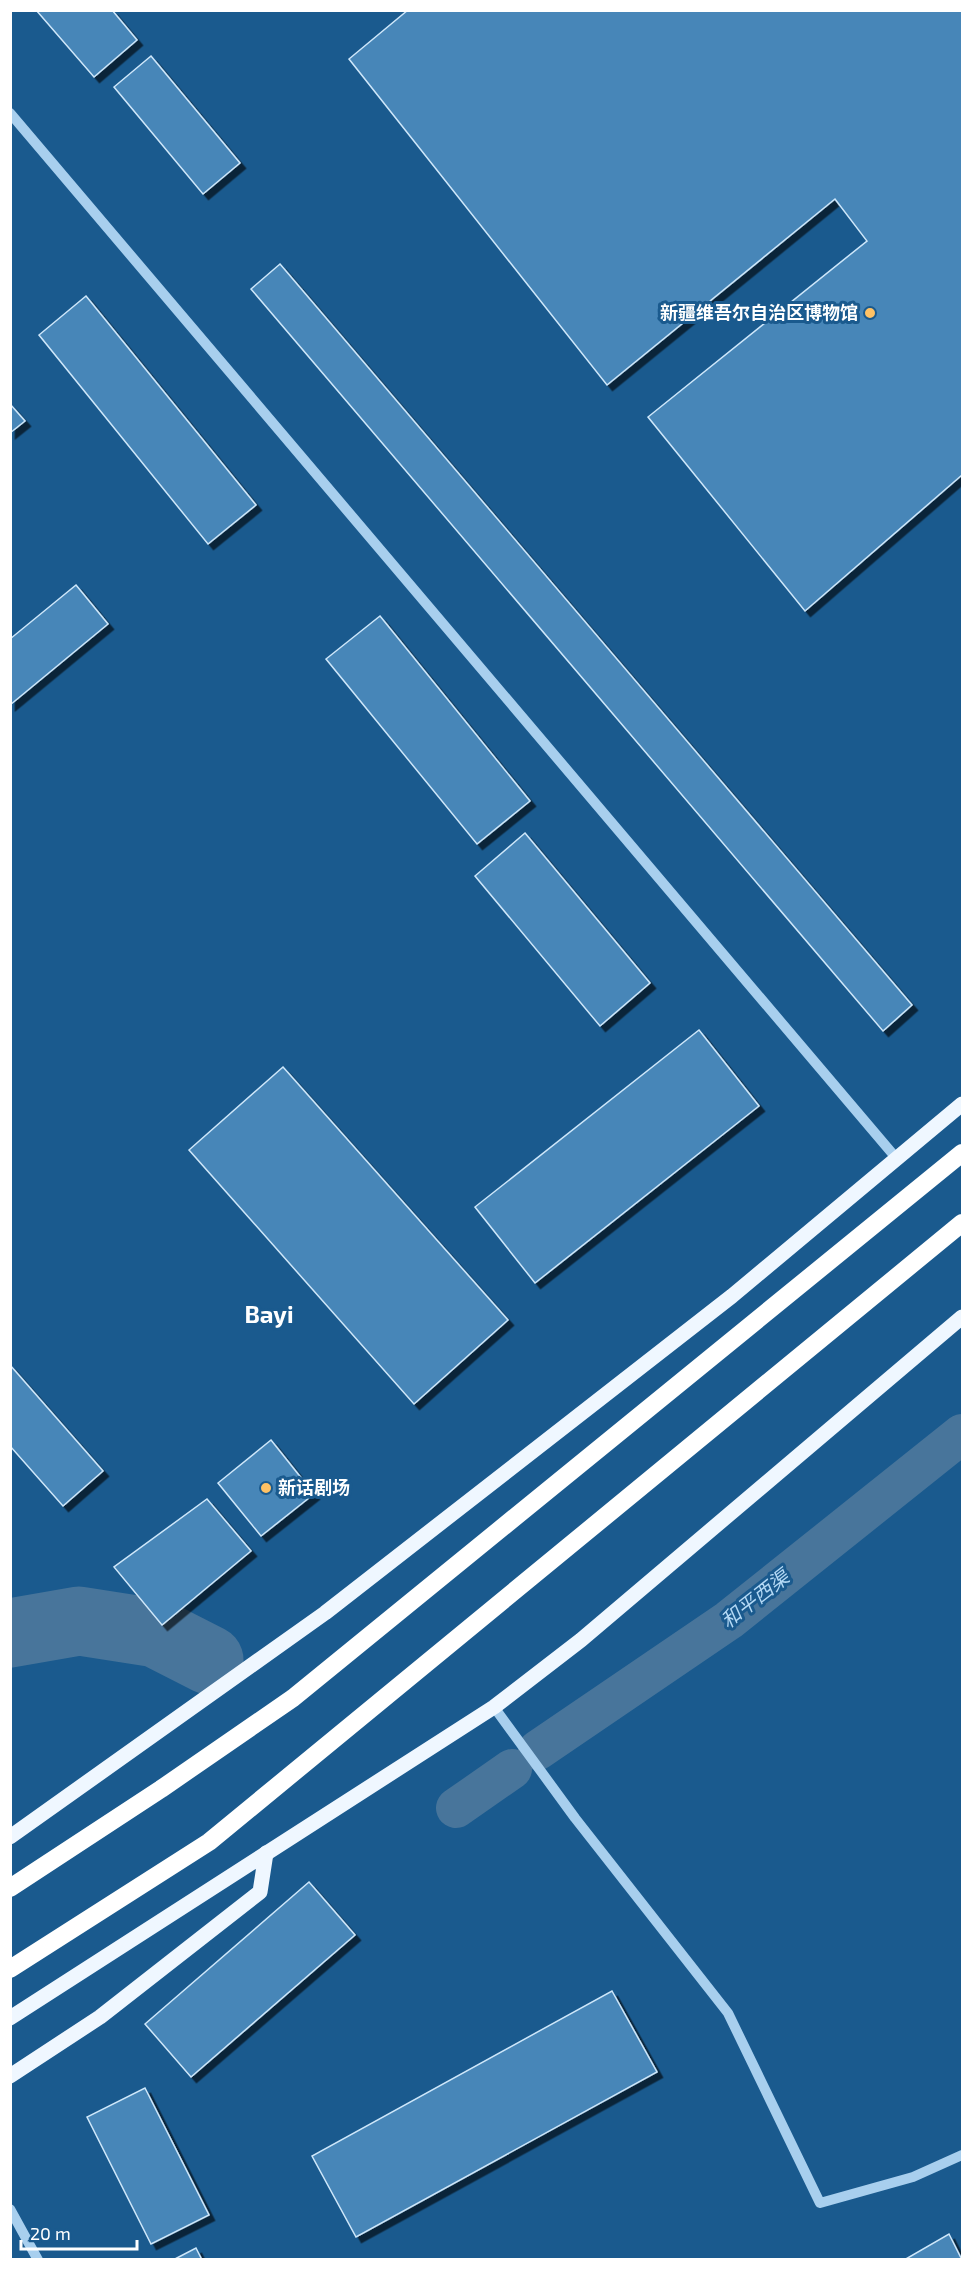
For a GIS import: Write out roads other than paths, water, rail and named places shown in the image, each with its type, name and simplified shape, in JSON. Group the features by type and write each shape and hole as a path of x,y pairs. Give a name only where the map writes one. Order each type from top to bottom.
{"highway":[{"path":"10,1888 161,1789 293,1698 963,1154"},
{"path":"10,1969 209,1842 963,1223"}],"main road":[{"path":"10,1836 325,1613 732,1296 963,1104"},
{"path":"10,2018 494,1707 581,1640 963,1317"},
{"path":"10,2076 100,2017 260,1892 266,1853"}],"street":[{"path":"10,113 897,1159"},
{"path":"494,1707 575,1818 728,2013 820,2203 913,2177 963,2155"},
{"path":"10,2209 38,2259"}],"waterway":[{"name":"和平西渠","path":"538,1750 729,1620 962,1434"},
{"name":"和平西渠","path":"10,1633 79,1621 156,1633 209,1660"},
{"name":"和平西渠","path":"456,1808 512,1769"}],"place":[{"name":"新疆维吾尔自治区博物馆","path":"870,313"},
{"name":"新话剧场","path":"266,1488"}],"district":[{"name":"Bayi","path":"269,1315"}]}
